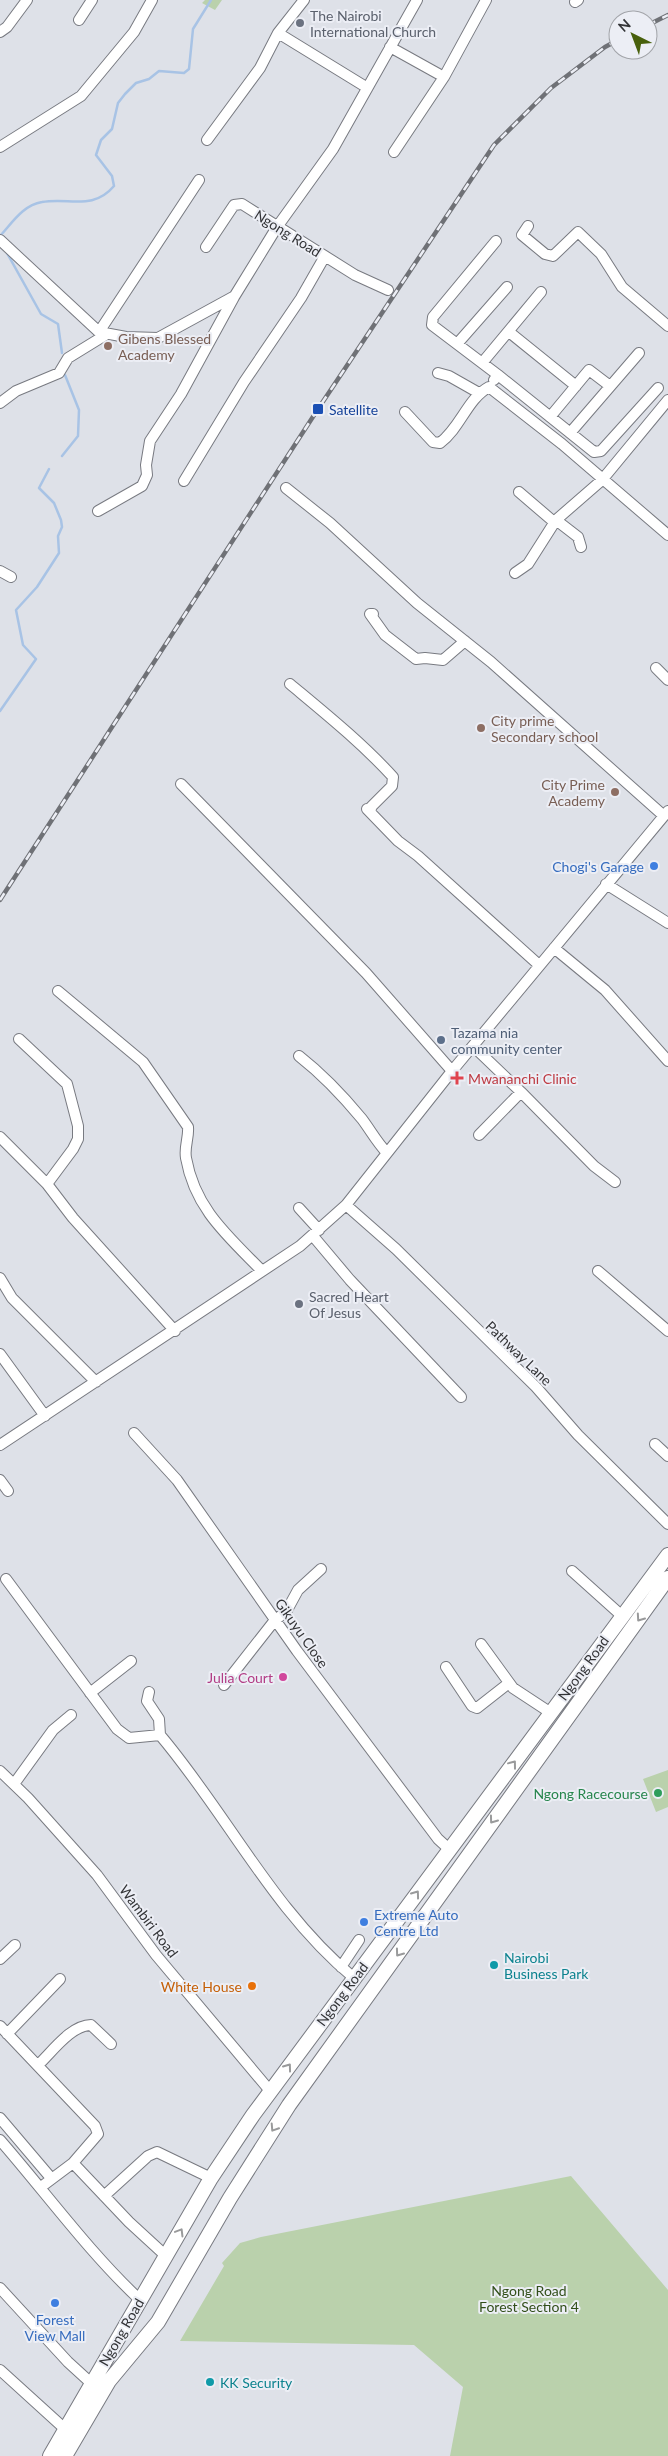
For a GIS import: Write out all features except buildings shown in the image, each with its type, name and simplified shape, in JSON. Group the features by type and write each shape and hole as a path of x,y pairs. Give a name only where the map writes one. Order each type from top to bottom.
{"main road":[{"name":"Ngong Road","path":"50,2456 211,2178 354,1978 551,1713 621,1615 668,1555"},
{"name":"Ngong Road","path":"65,2456 109,2381 158,2322 230,2198 289,2105 668,1578"},
{"path":"271,2092 289,2105"},
{"path":"153,2277 154,2284 159,2291 168,2294 175,2291"}],"street":[{"path":"0,32 7,27 26,0"},
{"path":"79,20 92,0"},
{"path":"0,147 81,96 134,32 152,0"},
{"path":"207,140 260,68 278,33 304,0"},
{"path":"98,511 142,486 147,475 146,465 150,441 181,394 234,297 277,227 333,149 366,87 417,0"},
{"path":"394,152 444,77 486,0"},
{"path":"278,33 366,87"},
{"path":"390,47 444,77"},
{"path":"0,403 16,391 59,373 68,358 103,333 199,180"},
{"name":"Ngong Road","path":"206,248 234,205 242,204 355,275 388,290"},
{"path":"528,226 522,235 545,254 553,256 578,232 601,254 622,287 668,326"},
{"path":"0,240 103,333 146,339 158,338 234,297"},
{"path":"496,241 431,319 432,325 594,452 600,451 658,388"},
{"path":"184,481 244,382 301,298 325,256"},
{"path":"457,344 507,287"},
{"path":"482,363 540,292"},
{"path":"509,332 576,386"},
{"path":"570,433 639,353"},
{"path":"550,417 589,370 610,386"},
{"path":"438,373 449,376 478,393"},
{"path":"405,412 433,442 440,443 455,429 478,393 489,387 498,375"},
{"path":"489,387 562,444 668,535"},
{"path":"515,573 528,564 555,521 602,480 668,400"},
{"path":"0,1445 175,1331 262,1271 316,1233 346,1205 452,1071 474,1047 539,965 666,814 491,662 417,603 330,523 286,488"},
{"path":"519,492 578,537 580,547"},
{"path":"0,571 11,577"},
{"path":"373,614 370,614 386,635 416,659 443,660 465,641"},
{"path":"656,668 668,680"},
{"path":"290,684 347,732 388,770 393,777 392,786 370,807 372,809 366,807 369,811 398,841 412,851 539,965"},
{"path":"181,784 366,973 452,1071"},
{"path":"606,884 668,923"},
{"path":"554,948 605,990 668,1061"},
{"path":"58,991 137,1056 155,1077 170,1103 187,1125 186,1158 202,1205 216,1224 262,1271"},
{"path":"20,1039 67,1084 78,1126 78,1139 73,1149 47,1184"},
{"path":"474,1047 594,1166 615,1182"},
{"path":"299,1056 313,1067 362,1119 374,1139 387,1153"},
{"path":"479,1135 521,1092"},
{"path":"0,1137 47,1184 73,1218 175,1331"},
{"name":"Pathway Lane","path":"346,1205 396,1249 536,1387 578,1435 668,1524"},
{"path":"298,1208 350,1280 461,1397"},
{"path":"598,1271 668,1331"},
{"path":"0,1278 12,1298 96,1382"},
{"path":"0,1354 45,1416"},
{"name":"Gikuyu Close","path":"134,1433 177,1480 335,1702 379,1757 413,1807 438,1839 449,1849"},
{"path":"655,1444 668,1456"},
{"path":"0,1480 8,1491"},
{"path":"224,1685 275,1620 286,1612 298,1590 321,1569"},
{"path":"572,1571 621,1615"},
{"path":"6,1579 123,1735 129,1738 160,1735"},
{"path":"481,1644 509,1683 519,1693 551,1713"},
{"path":"90,1693 131,1661"},
{"path":"446,1667 472,1706 477,1708 509,1683"},
{"path":"149,1692 147,1701 159,1719 160,1735 284,1904 317,1944 354,1978"},
{"path":"14,1784 53,1730 71,1715"},
{"name":"Wambiri Road","path":"0,1771 97,1875 156,1955 271,2092"},
{"path":"341,1967 359,1940"},
{"path":"0,1959 15,1945"},
{"path":"41,2187 73,2163 98,2134 95,2126 85,2114 4,2030 60,1979"},
{"path":"38,2065 75,2030 85,2025 92,2025 111,2044"},
{"path":"0,2118 51,2178"},
{"path":"0,2140 41,2187 79,2238 140,2300"},
{"path":"104,2196 148,2156 157,2152 211,2178"},
{"path":"73,2163 166,2256"},
{"path":"0,2288 68,2362 91,2383"},
{"path":"0,2370 65,2429"}],"green space":[{"path":"205,0 222,0 215,10 202,3"},
{"name":"Ngong Racecourse","path":"668,1770 668,1807 656,1812 643,1779"},
{"name":"Ngong Road Forest Section 4","path":"571,2176 668,2290 668,2456 450,2456 463,2387 414,2345 180,2341 224,2266 222,2263 240,2243 261,2237"}],"waterway":[{"path":"0,236 18,215 35,204 52,201 89,201 106,194 114,186 112,176 96,155 101,140 112,129 118,103 136,83 149,79 159,71 184,73 189,69 193,29 211,0"},
{"path":"7,253 41,314 58,324 62,353"},
{"path":"62,456 78,436 79,410 65,375"},
{"path":"0,711 36,659 23,645 16,610 37,587 59,553 58,536 62,527 61,520 54,503 39,488 49,469"}],"railway":[{"path":"658,20 668,15"},
{"path":"0,900 318,409 494,145 551,88 608,45"}],"place":[{"name":"The Nairobi International Church","path":"300,23"},
{"name":"Gibens Blessed Academy","path":"108,346"},
{"name":"Satellite","path":"318,409"},
{"name":"City prime Secondary school","path":"481,728"},
{"name":"City Prime Academy","path":"615,792"},
{"name":"Chogi's Garage","path":"654,866"},
{"name":"Tazama nia community center","path":"441,1040"},
{"name":"Mwananchi Clinic","path":"457,1078"},
{"name":"Sacred Heart Of Jesus","path":"299,1304"},
{"name":"Julia Court","path":"283,1677"},
{"name":"Ngong Racecourse","path":"658,1793"},
{"name":"Extreme Auto Centre Ltd","path":"364,1922"},
{"name":"Nairobi Business Park","path":"494,1965"},
{"name":"White House","path":"252,1986"},
{"name":"Forest View Mall","path":"55,2303"},
{"name":"KK Security","path":"210,2382"}]}
